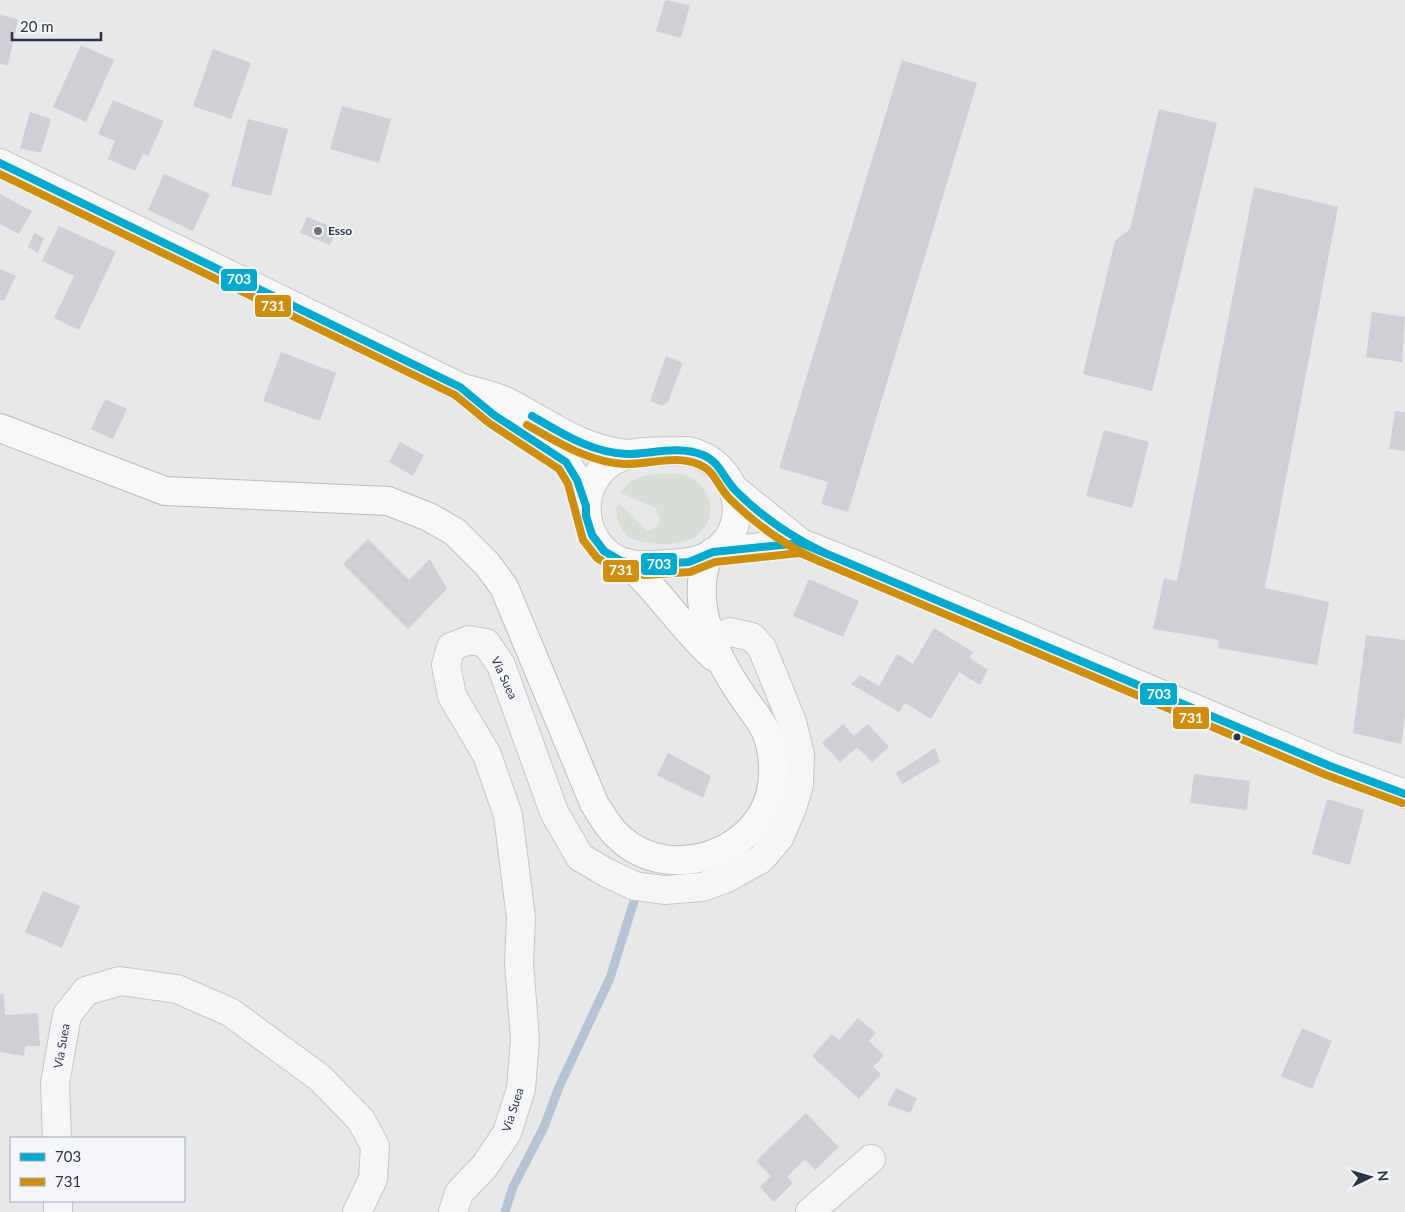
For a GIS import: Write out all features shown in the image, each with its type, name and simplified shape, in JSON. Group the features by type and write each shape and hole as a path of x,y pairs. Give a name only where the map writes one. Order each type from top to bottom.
{"main road":[{"path":"0,163 460,387 505,401 578,442 609,452 629,454 688,450 697,453 720,466 734,489 801,543 880,574 1330,766 1405,794"},
{"path":"460,387 494,415 566,462 577,480 586,506 588,526 597,543 612,557 628,563 645,565 689,562 710,554 801,543"},
{"path":"0,428 165,491 388,501 429,517 455,532 487,564 504,587 594,803 608,826 622,840 657,858 698,858 716,854 731,847 755,822 770,795 773,770 766,732 721,663 705,623 702,587 710,554 729,535 733,526 737,507 734,489"},
{"path":"586,506 591,486 600,471 614,460 629,454"},
{"path":"628,563 643,577 699,644 721,663"}],"street":[{"name":"Via Suea","path":"453,1212 459,1193 484,1167 507,1133 521,1089 525,1039 519,963 521,918 508,815 487,755 452,696 446,665 451,647 468,640 486,643 501,665 554,812 580,857 607,873 635,886 664,890 702,887 727,878 761,859 779,838 792,808 799,785 800,755 792,722 762,648 752,637 731,632 711,638"},
{"name":"Via Suea","path":"57,1137 55,1083 67,1015 86,991 120,981 177,989 230,1012 320,1078 360,1120 375,1146 373,1179 357,1212"},
{"path":"810,1212 871,1159"}],"shaded area":[{"path":"683,474 700,485 710,502 708,520 703,529 695,537 677,543 658,544 628,537 618,521 616,512 618,503 648,531 657,527 660,520 656,508 621,493 626,486 640,477 648,475"}],"building":[{"path":"665,0 690,5 681,38 656,31"},
{"path":"0,15 18,19 8,65 0,64"},
{"path":"81,45 114,60 86,122 53,107"},
{"path":"213,49 251,63 231,119 193,106"},
{"path":"902,60 977,83 848,512 821,504 828,482 779,468"},
{"path":"113,100 164,121 148,156 143,154 135,171 108,159 115,141 98,134"},
{"path":"342,106 391,119 379,163 330,149"},
{"path":"1159,109 1217,123 1152,391 1083,374 1115,241 1130,229"},
{"path":"30,112 51,119 41,153 20,148"},
{"path":"248,119 288,129 271,196 231,186"},
{"path":"164,174 210,194 193,231 148,210"},
{"path":"1254,187 1338,207 1265,588 1329,602 1317,665 1218,648 1219,640 1153,629 1164,578 1177,581"},
{"path":"0,194 32,211 19,234 0,224"},
{"name":"Esso","path":"307,217 337,229 330,245 300,233"},
{"path":"59,226 116,252 79,330 54,318 74,276 42,261"},
{"path":"34,233 44,238 38,253 28,247"},
{"path":"0,269 16,276 4,301 0,300"},
{"path":"1372,312 1405,317 1402,362 1366,357"},
{"path":"281,352 336,373 320,421 263,401"},
{"path":"666,356 683,363 668,402 662,406 650,401"},
{"path":"105,399 127,409 113,439 91,429"},
{"path":"1395,411 1405,412 1405,451 1389,449"},
{"path":"1104,430 1149,442 1132,508 1086,496"},
{"path":"400,442 424,455 413,476 389,462"},
{"path":"368,539 409,580 430,559 447,589 408,629 343,564"},
{"path":"809,579 859,601 843,637 793,616"},
{"path":"934,628 973,652 969,658 988,670 980,685 959,672 931,719 905,703 899,712 851,684 860,675 879,686 897,654 913,664"},
{"path":"1366,635 1405,640 1405,716 1401,744 1353,733"},
{"path":"843,724 854,736 868,724 889,747 872,762 857,747 840,762 822,743"},
{"path":"935,748 940,762 902,784 896,773"},
{"path":"668,753 711,776 703,798 657,775"},
{"path":"1194,774 1250,781 1247,810 1190,803"},
{"path":"1327,799 1364,810 1350,865 1312,854"},
{"path":"43,891 80,906 62,948 25,932"},
{"path":"0,994 4,994 5,1015 38,1013 40,1046 25,1046 24,1056 0,1052"},
{"path":"858,1018 876,1033 869,1041 884,1055 873,1067 881,1074 859,1099 812,1056 832,1034 839,1040"},
{"path":"1302,1028 1332,1041 1312,1089 1281,1076"},
{"path":"896,1088 917,1098 910,1113 887,1105"},
{"path":"806,1113 839,1147 815,1170 805,1159 787,1177 793,1183 774,1202 760,1187 771,1176 756,1161"}],"waterway":[{"path":"505,1212 513,1187 544,1127 559,1087 610,978 635,898"}],"transit line":[{"name":"703","path":"0,163 460,387 494,415 566,462 577,480 586,506 586,516 592,535 604,551 621,561 645,565 689,562 713,552 801,543 1330,766 1405,794"},
{"name":"731","path":"0,174 455,395 489,423 559,469 568,484 583,540 597,558 617,570 645,575 690,572 715,562 800,553 1326,775 1402,803"},
{"name":"703","path":"532,416 577,441 614,453 636,454 675,450 703,455 714,462 736,491 756,509 788,533 823,552"},
{"name":"731","path":"527,425 574,450 598,459 624,464 682,460 700,465 713,475 725,494 749,517 771,534 819,561"}],"place":[{"name":"Esso","path":"318,231"}]}
